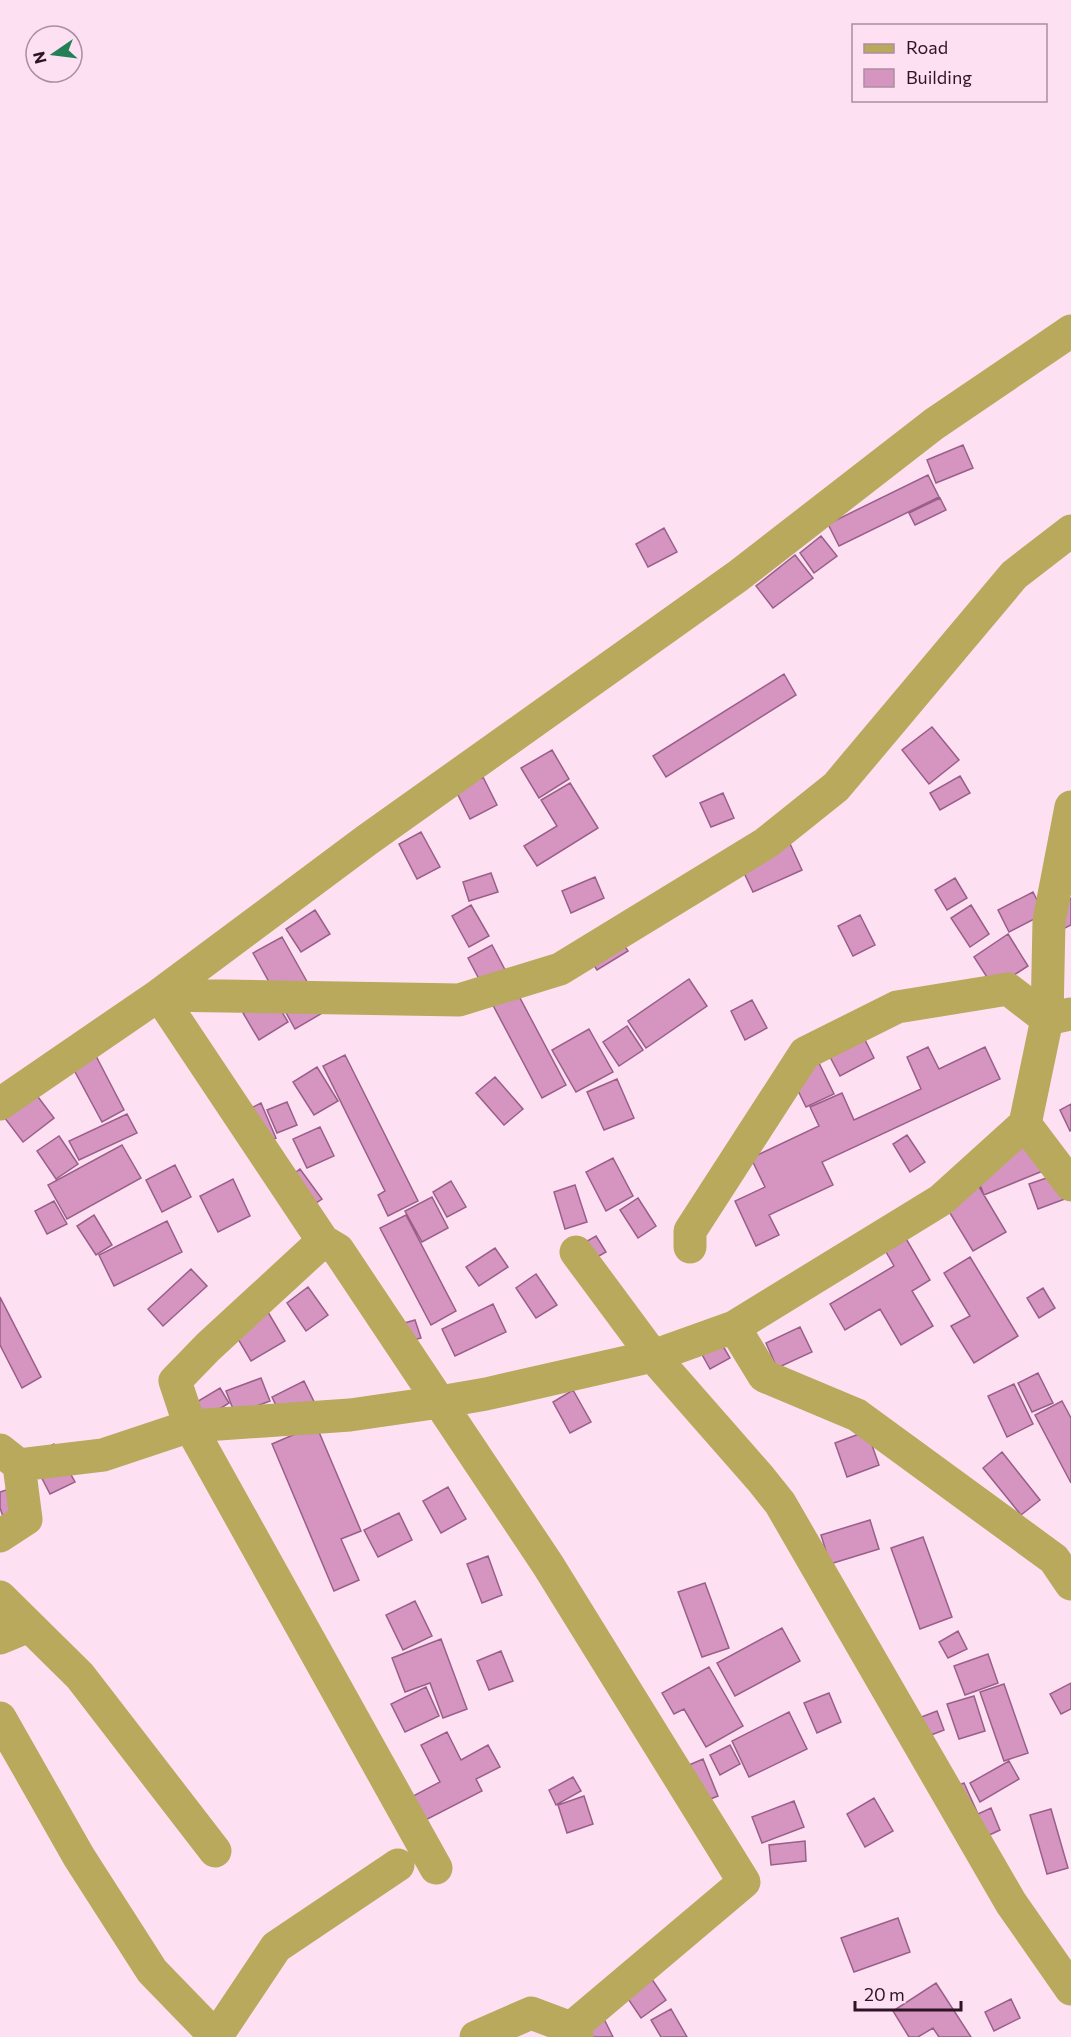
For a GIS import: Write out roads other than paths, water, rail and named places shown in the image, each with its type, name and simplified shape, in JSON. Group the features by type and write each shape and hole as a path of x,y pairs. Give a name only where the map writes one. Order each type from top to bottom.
{"street":[{"path":"0,1104 159,995 367,840 738,576 934,424 1071,331"},
{"path":"159,995 459,1000 560,969 766,843 836,787 1014,575 1071,531"},
{"path":"0,1536 26,1519 10,1457 103,1455 190,1426 350,1415 440,1402 486,1394 653,1356 734,1327 941,1200 1025,1124 1059,1016 1049,921 1071,807"},
{"path":"690,1247 690,1231 805,1053 897,1008 1008,989 1059,1016"},
{"path":"159,995 323,1241 338,1250 548,1565 744,1882 574,2032 531,2013 476,2037"},
{"path":"1025,1124 1071,1185"},
{"path":"323,1241 208,1347 175,1381 190,1426 436,1868"},
{"path":"576,1252 653,1356 780,1503 1011,1903 1071,1989"},
{"path":"734,1327 764,1376 857,1415 1054,1560 1071,1584"},
{"path":"0,1597 14,1632 80,1676 215,1851"},
{"path":"0,1718 79,1857 152,1971 216,2037 276,1947 398,1865"}]}
